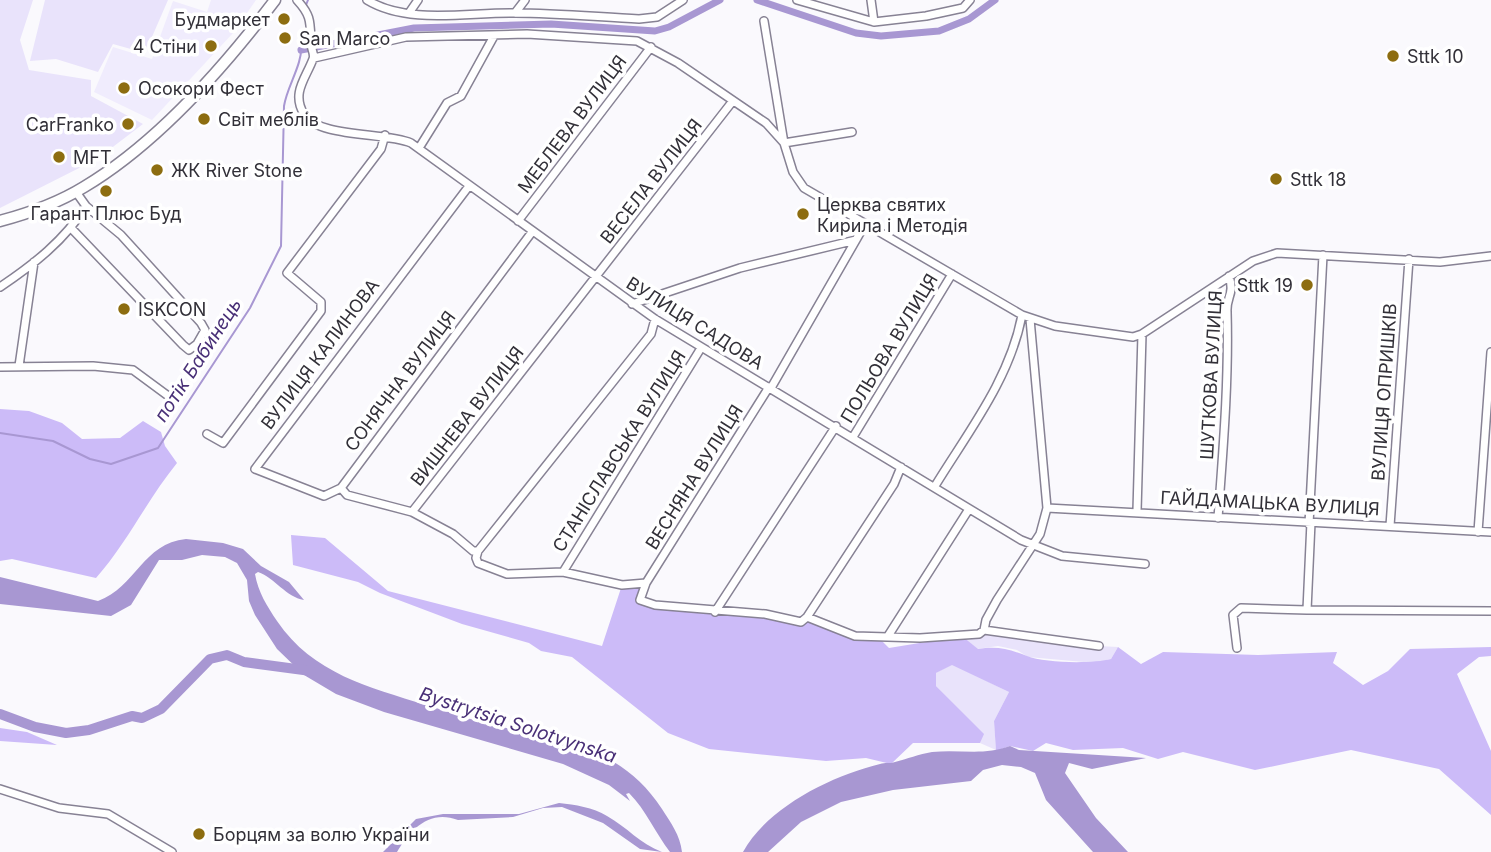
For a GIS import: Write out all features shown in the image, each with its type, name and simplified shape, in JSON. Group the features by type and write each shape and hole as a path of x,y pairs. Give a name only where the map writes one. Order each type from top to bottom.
{"main road":[{"path":"0,221 39,210 76,192 117,165 169,119 213,74 275,0"}],"street":[{"path":"297,0 310,14 314,55 406,37 568,36 638,41 766,123 784,144"},
{"path":"367,0 382,9 409,13 515,13 639,19 657,17 683,0"},
{"path":"409,13 418,0"},
{"path":"515,13 525,0"},
{"path":"797,0 874,22 939,14 963,8 970,0"},
{"path":"872,0 874,22"},
{"path":"764,21 784,144 793,172 804,188 1030,318 1055,326 1133,337 1142,334 1229,276 1265,256 1323,255 1461,261 1491,256"},
{"path":"419,148 447,103 461,96 494,36"},
{"name":"МЕБЛЕВА ВУЛИЦЯ","path":"517,221 651,47"},
{"name":"ВУЛИЦЯ САДОВА","path":"314,55 298,92 305,117 323,128 400,138 419,148 596,279 655,319 1021,540 1062,556 1145,564"},
{"name":"ВЕСЕЛА ВУЛИЦЯ","path":"596,279 732,102"},
{"path":"784,144 852,132"},
{"path":"207,434 223,443 321,311 321,302 287,273 381,149 385,135"},
{"name":"ВУЛИЦЯ КАЛИНОВА","path":"341,488 324,496 255,468 469,186"},
{"path":"72,229 183,345 189,350 197,344 205,330 201,323 121,235 86,206 76,192"},
{"path":"0,287 72,229 86,206"},
{"name":"ВЕСНЯНА ВУЛИЦЯ","path":"646,583 770,388 865,224"},
{"name":"СОНЯЧНА ВУЛИЦЯ","path":"341,488 532,232"},
{"path":"632,304 740,268 856,240"},
{"path":"1307,610 1323,255"},
{"name":"ВУЛИЦЯ ОПРИШКІВ","path":"1390,526 1409,259"},
{"path":"19,366 34,261"},
{"name":"ПОЛЬОВА ВУЛИЦЯ","path":"853,437 952,274"},
{"name":"ШУТКОВА ВУЛИЦЯ","path":"1218,518 1229,358 1226,308 1233,288 1229,276"},
{"name":"ВИШНЕВА ВУЛИЦЯ","path":"564,572 507,574 478,563 478,551 473,551 453,534 412,512 596,279"},
{"path":"935,486 1005,371 1018,339 1022,315"},
{"path":"807,617 855,636 962,636 979,634 984,630 991,610 1040,534 1047,508 1030,318"},
{"path":"478,551 651,334 655,319"},
{"path":"1136,511 1142,334"},
{"name":"СТАНІСЛАВСЬКА ВУЛИЦЯ","path":"564,572 701,348"},
{"path":"1478,532 1491,352"},
{"path":"0,366 93,366 133,370 175,401"},
{"path":"715,612 836,426"},
{"path":"564,572 622,585 646,583 640,600 671,608 765,614 801,622 807,617 894,484 901,467"},
{"path":"341,488 348,495 412,512"},
{"name":"ГАЙДАМАЦЬКА ВУЛИЦЯ","path":"1047,508 1491,532"},
{"path":"888,636 970,509"},
{"path":"1237,648 1233,615 1241,608 1491,611"},
{"path":"984,630 1099,646"},
{"path":"0,789 59,808 108,814 160,849 172,852"}],"shaded area":[{"path":"0,0 33,0 20,40 29,70 91,80 91,96 143,124 97,159 0,208"},
{"path":"45,0 168,0 145,53 113,44 98,72 56,59 30,61"},
{"path":"211,0 256,0 233,33 152,120 94,92 113,47 152,59 173,1 207,12"},
{"path":"0,409 29,411 62,423 82,439 120,438 143,421 161,432 165,446 177,463 96,578 12,559 0,561"},
{"path":"291,535 325,538 388,591 602,646 622,585 646,583 640,600 801,622 807,617 845,633 879,638 889,648 962,636 978,649 1003,649 1035,658 1068,662 1111,659 1118,647 1141,664 1163,652 1258,655 1337,652 1333,663 1363,685 1388,671 1410,649 1491,647 1491,656 1479,657 1457,674 1491,751 1491,815 1439,769 1351,750 1255,770 1183,752 1158,759 1123,748 1073,750 1046,743 1033,751 1010,746 996,751 994,721 1009,692 952,665 936,673 936,686 984,734 980,743 913,743 891,764 866,758 826,761 709,749 668,733 572,657 541,651 529,643 462,624 358,582 293,565"},
{"path":"186,539 223,543 243,549 261,566 289,582 304,600 292,595 264,575 258,572 255,574 266,604 291,639 307,654 344,676 384,692 475,721 587,749 628,771 646,788 672,824 682,852 670,852 629,793 626,794 630,801 609,785 563,764 384,712 336,694 304,675 277,649 255,615 249,601 247,580 237,563 225,557 202,555 182,560 159,560 131,605 111,616 0,604 0,577 98,601 122,586 159,548"},
{"path":"984,630 1118,647 1111,659 1095,663 1028,657 1017,650 998,646 977,649 962,636"},
{"path":"952,664 1009,692 994,721 996,750 980,743 983,734 936,686 936,673"},
{"path":"0,728 27,732 57,745 0,741"},
{"path":"1010,746 1019,750 1146,758 1092,769 1069,763 1065,773 1096,818 1128,852 1093,852 1046,800 1035,773 1021,767 1002,765 983,770 971,781 893,790 841,802 801,822 768,852 743,852 754,836 784,808 841,776 882,763 893,763 932,752 981,752"},
{"path":"559,803 602,813 647,845 662,852 640,849 603,823 562,807 543,808 513,817 429,819 414,829 397,852 383,852 416,819 443,814 519,814"}],"waterway":[{"name":"потік Бабинець","path":"306,5 308,0"},
{"path":"301,50 414,28 551,24 655,31 669,27 720,0"},
{"path":"757,0 856,33 881,36 939,31 969,19 995,0"},
{"name":"потік Бабинець","path":"0,433 53,441 90,459 111,464 158,448 250,308 281,246 284,106 300,60 301,45"},
{"name":"Bystrytsia Solotvynska","path":"0,714 35,727 66,733 89,730 132,716 142,718 161,709 210,659 227,655 244,662 311,671"}],"place":[{"name":"Будмаркет","path":"284,19"},
{"name":"San Marco","path":"285,38"},
{"name":"4 Стіни","path":"211,46"},
{"name":"Sttk 10","path":"1393,56"},
{"name":"Осокори Фест","path":"124,88"},
{"name":"Світ меблів","path":"204,119"},
{"name":"CarFranko","path":"128,124"},
{"name":"MFT","path":"59,157"},
{"name":"ЖК River Stone","path":"157,170"},
{"name":"Sttk 18","path":"1276,179"},
{"name":"Гарант Плюс Буд","path":"106,191"},
{"name":"Церква святих Кирила і Методія","path":"803,214"},
{"name":"Sttk 19","path":"1307,285"},
{"name":"ISKCON","path":"124,309"},
{"name":"Борцям за волю України","path":"199,834"}]}
